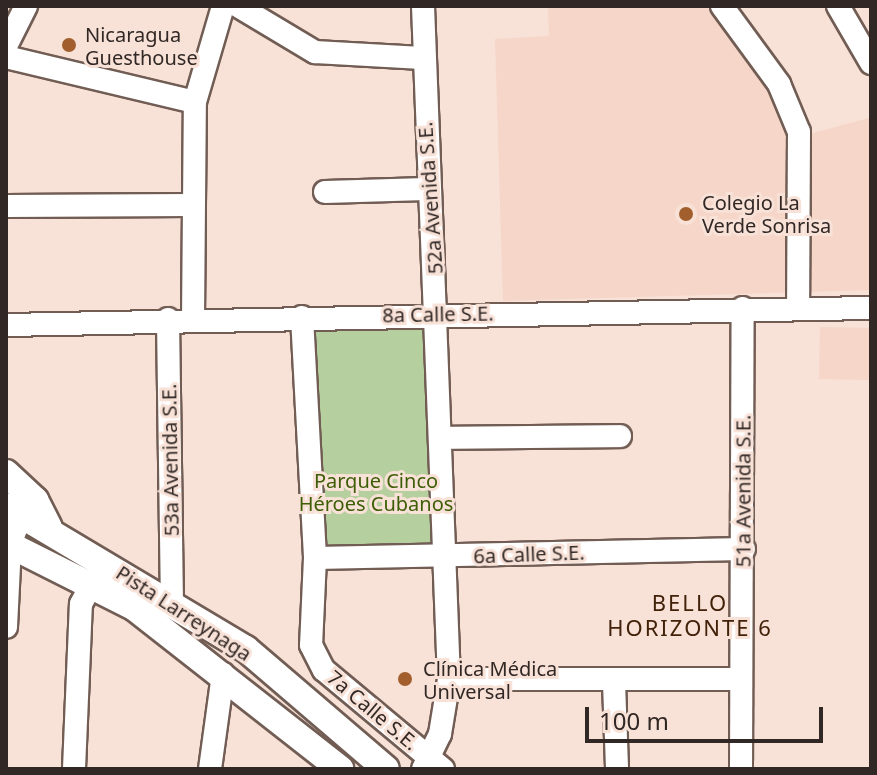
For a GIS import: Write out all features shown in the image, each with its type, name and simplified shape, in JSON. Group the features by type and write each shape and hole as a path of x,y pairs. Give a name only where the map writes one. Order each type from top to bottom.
{"main road":[{"path":"6,473 35,500 49,527"},
{"name":"Pista Larreynaga","path":"14,510 49,527 246,649 386,769"},
{"name":"Pista Larreynaga","path":"8,544 91,585 223,674 340,769"}],"street":[{"path":"6,46 26,6"},
{"path":"193,319 190,205 195,102 223,6"},
{"path":"238,6 315,52 422,58"},
{"name":"52a Avenida S.E.","path":"423,6 426,189 439,314 442,557 449,679 432,765"},
{"path":"722,6 779,84 799,132 798,308"},
{"path":"838,6 871,63"},
{"path":"6,57 195,102"},
{"path":"325,192 426,189"},
{"path":"6,206 190,205"},
{"name":"51a Avenida S.E.","path":"741,769 743,308"},
{"name":"8a Calle S.E.","path":"6,325 168,319 871,308"},
{"path":"302,317 315,558"},
{"name":"53a Avenida S.E.","path":"168,319 172,601"},
{"path":"441,438 620,436"},
{"path":"6,627 8,544 14,510"},
{"name":"6a Calle S.E.","path":"315,558 744,549"},
{"name":"7a Calle S.E.","path":"315,558 311,645 324,670 432,765"},
{"path":"74,769 81,604 91,585"},
{"path":"210,769 223,674"},
{"path":"449,679 614,682 740,679"},
{"path":"614,682 617,769"}],"shaded area":[{"name":"Colegio La Verde Sonrisa","path":"548,6 719,6 798,137 869,118 871,290 503,301 495,39 549,36"},
{"path":"820,327 871,328 870,380 819,379"}],"green space":[{"name":"Parque Cinco Héroes Cubanos","path":"423,321 431,552 323,556 315,325"}],"place":[{"name":"Nicaragua Guesthouse","path":"69,45"},
{"name":"Colegio La Verde Sonrisa","path":"686,214"},
{"name":"Clínica Médica Universal","path":"405,679"}],"district":[{"name":"BELLO HORIZONTE 6","path":"690,614"}]}
